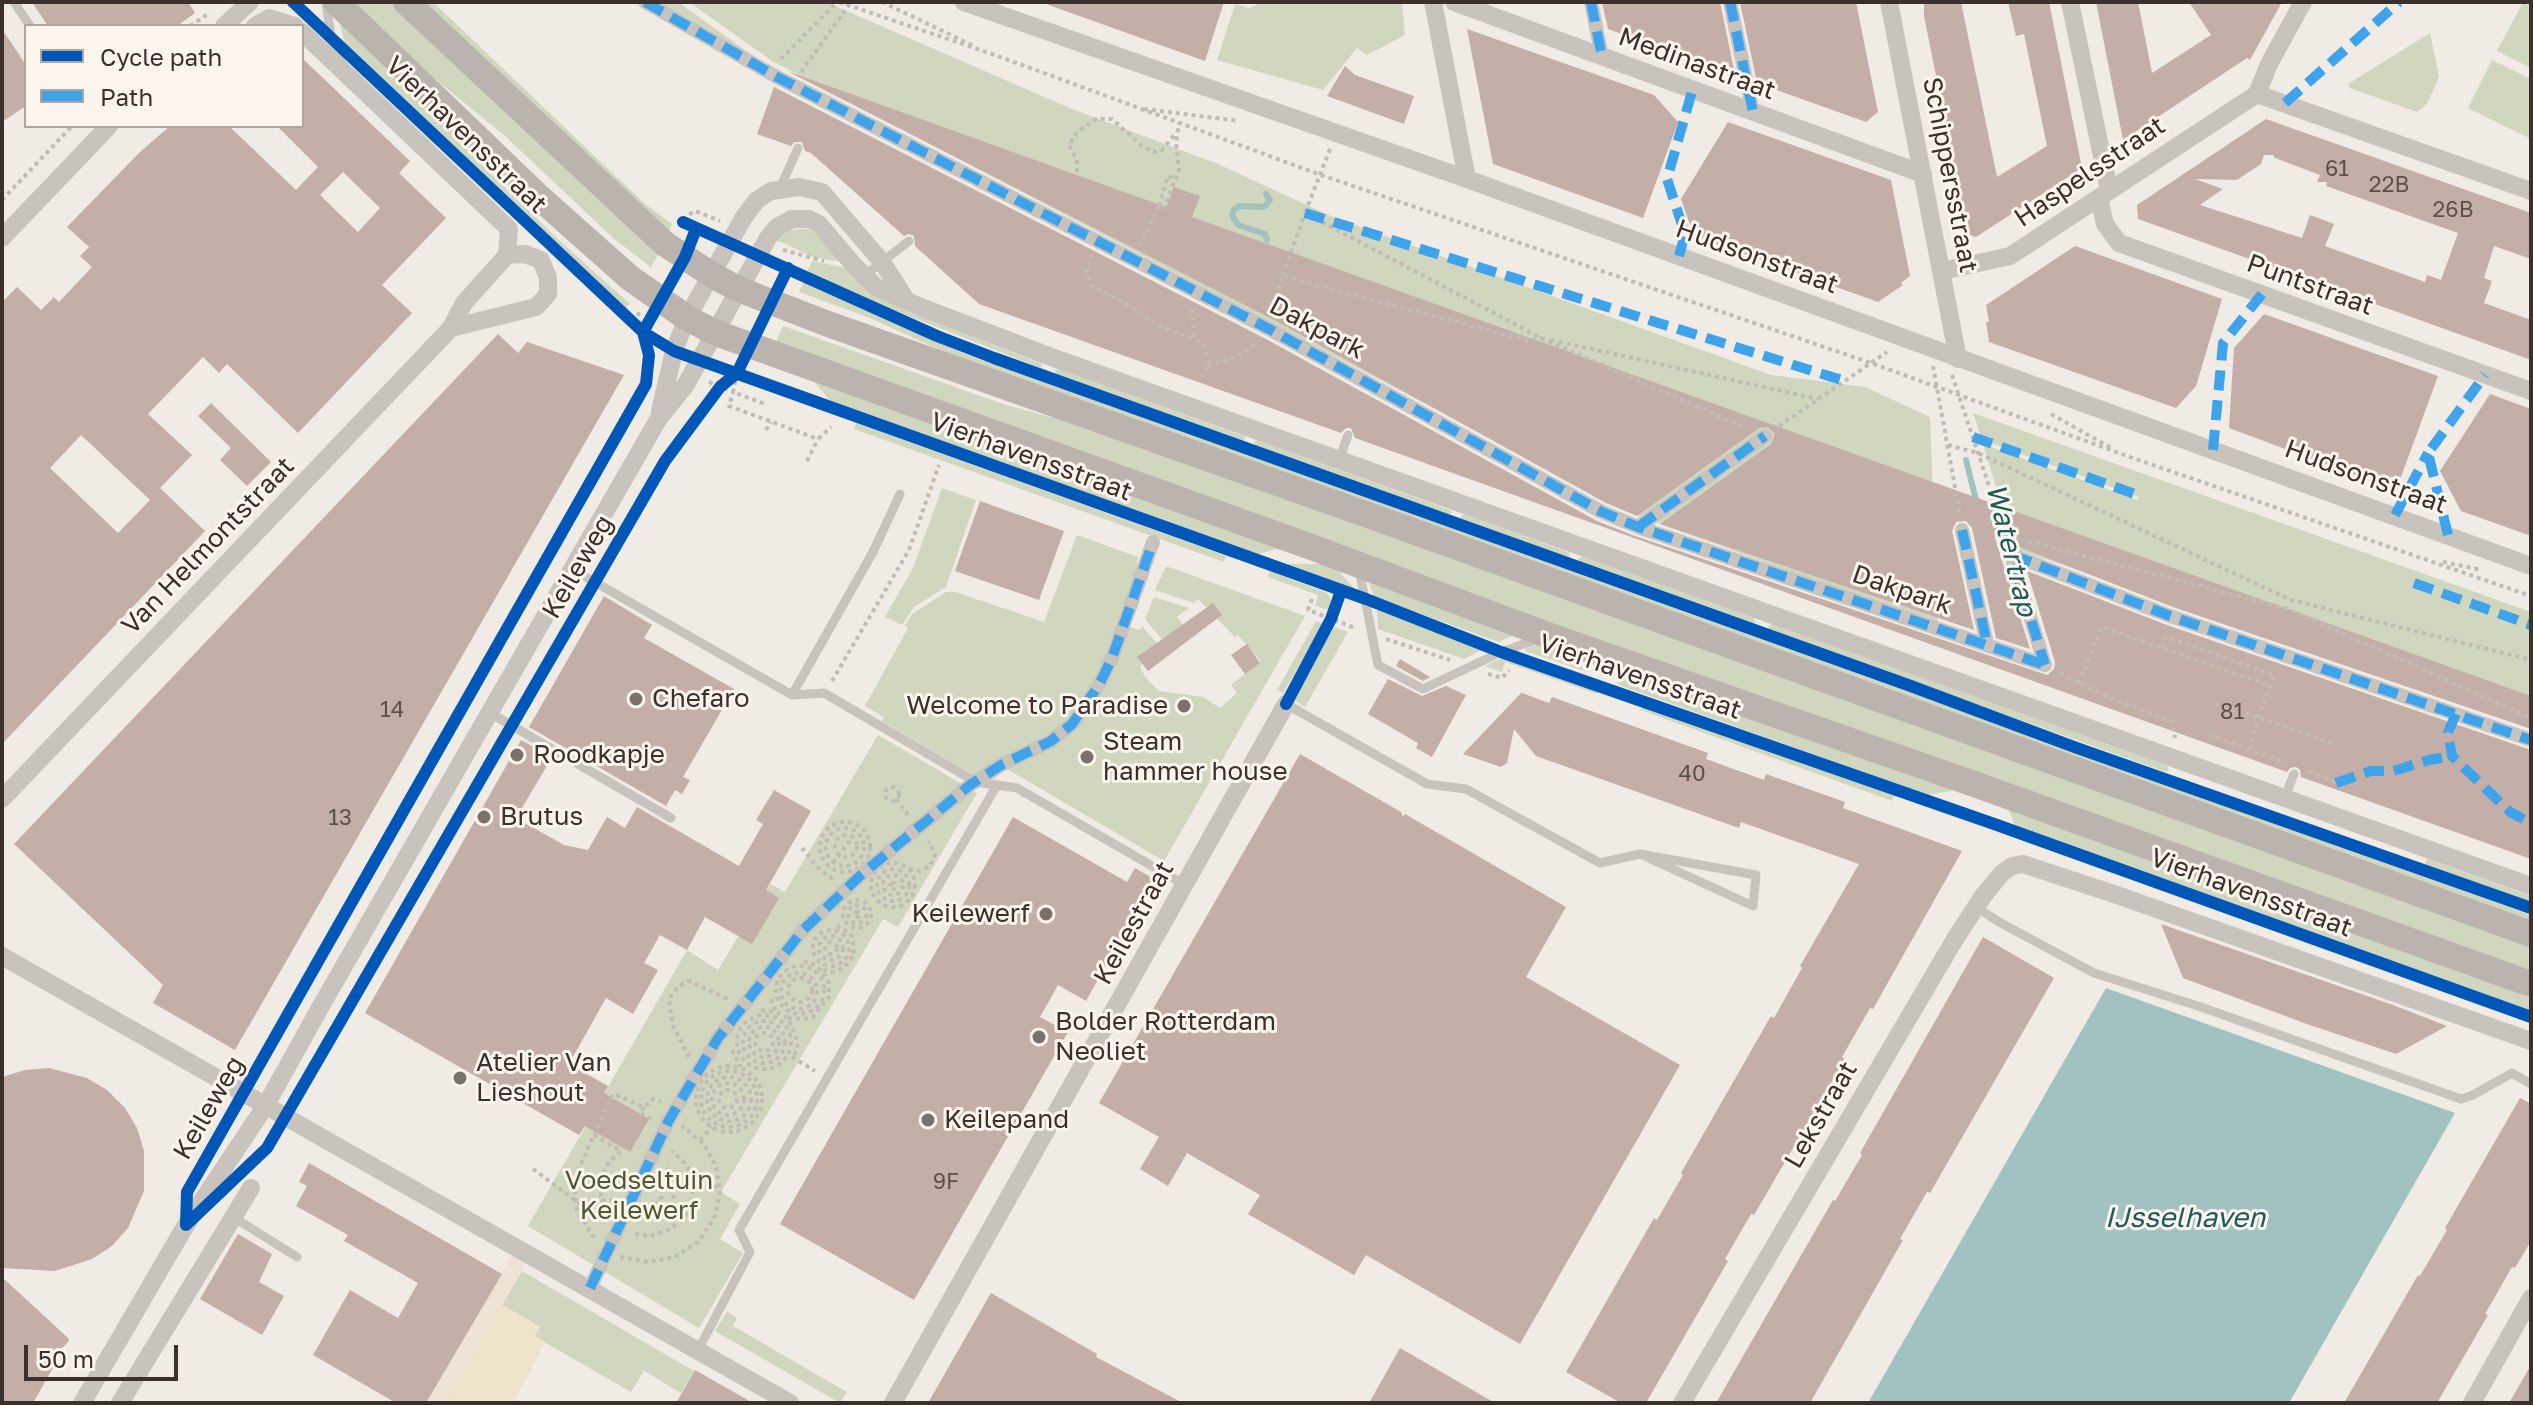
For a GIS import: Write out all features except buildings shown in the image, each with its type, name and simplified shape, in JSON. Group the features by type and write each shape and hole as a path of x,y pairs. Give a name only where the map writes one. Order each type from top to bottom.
{"main road":[{"name":"Vierhavensstraat","path":"336,2 540,198 630,278 687,318 716,333 750,348 1314,548 1550,636 2531,984"},
{"path":"406,2 665,244 738,289 828,324 2531,934"}],"street":[{"path":"226,24 250,2"},
{"name":"Dakpark","path":"645,2 777,77 1268,328 1602,512 1638,527 2045,665"},
{"name":"Hudsonstraat","path":"964,2 1467,179 2531,566"},
{"path":"1433,2 1467,179"},
{"name":"Medinastraat","path":"1454,2 1923,174"},
{"path":"1591,2 1602,57"},
{"path":"1730,2 1753,112"},
{"name":"Schippersstraat","path":"1889,2 1958,359"},
{"name":"Puntstraat","path":"2070,2 2104,194 2105,224 2119,243 2531,391"},
{"path":"2303,2 2269,64 2257,94 2531,191"},
{"name":"Vierhavensstraat","path":"304,34 509,229 507,255"},
{"name":"Haspelsstraat","path":"1942,271 2010,256 2257,94"},
{"path":"2,238 100,129"},
{"path":"712,275 729,241 757,200 780,188 799,187 822,192 882,262 907,301"},
{"path":"738,289 777,227 798,218 809,219 819,224 876,287 1054,358 2531,886"},
{"path":"451,328 536,307 548,294 548,278 541,260 525,254 507,255"},
{"name":"Van Helmontstraat","path":"2,799 451,328 464,303 507,255"},
{"name":"Keileweg","path":"659,418 674,351 687,318 712,275"},
{"name":"Keileweg","path":"82,1403 186,1225 266,1105 659,418 685,386 738,289"},
{"path":"1638,527 1765,436"},
{"name":"Dakpark","path":"1962,530 1987,644"},
{"path":"2005,535 2045,665"},
{"path":"590,1288 675,1109 718,1038 803,930 844,891 976,782 1001,765 1051,741 1072,724 1099,685 1112,658 1153,542"},
{"path":"2012,555 2170,616 2531,740"},
{"name":"Keilestraat","path":"893,1403 1286,704"},
{"name":"Vierhavensstraat","path":"2017,864 2117,895 2531,1041"},
{"name":"Lekstraat","path":"1682,1403 1976,907 2002,873 2017,864"},
{"path":"2,956 790,1403"},
{"path":"120,1403 251,1188"},
{"path":"2472,1403 2531,1298"},
{"path":"128,1324 156,1341"}],"lane":[{"path":"14,2 29,24"},
{"path":"326,2 331,37 346,75"},
{"path":"780,188 798,148"},
{"path":"865,275 909,241"},
{"path":"1339,460 1348,435"},
{"path":"792,695 873,552 900,494"},
{"path":"1358,566 1378,665 1423,689 1501,652 1550,636"},
{"path":"572,569 792,695 824,693 976,782 1017,788 1185,885"},
{"path":"1286,704 1427,784 1466,789 1600,863 1640,854 1756,875 1753,906 1640,854"},
{"path":"490,713 671,818"},
{"path":"2285,797 2294,770"},
{"path":"698,1350 750,1252 739,1230 997,785"},
{"path":"1976,907 2094,973 2198,1006 2461,1099 2512,1073 2531,1084"},
{"path":"233,1217 297,1257"}],"path":[{"path":"780,60 838,2 849,5 995,55 1321,175 1871,363 2531,596"},
{"path":"882,2 995,55"},
{"path":"802,70 849,5"},
{"path":"1135,108 1243,121"},
{"path":"1077,172 1077,160 1069,144 1077,132 1096,119 1112,119 1142,146 1155,152 1162,150 1176,133"},
{"path":"1150,225 1168,176 1175,179 1179,166 1176,133 1179,123"},
{"path":"2,200 70,128"},
{"path":"1208,366 1245,353 1268,328 1283,276 1327,156"},
{"path":"1305,213 1541,338 1765,436 1871,363"},
{"path":"683,222 696,229 685,257"},
{"path":"1098,241 1087,267 1091,285 1139,311 1153,323 1194,338 1205,348 1208,366 1204,377"},
{"path":"1283,276 1529,341 1541,338 1818,399"},
{"path":"1194,338 1191,313 1197,292"},
{"path":"624,314 643,332 662,300"},
{"path":"750,348 737,373 729,406 743,415 818,439"},
{"path":"700,360 750,378"},
{"path":"711,399 737,373"},
{"path":"1936,386 1962,530"},
{"path":"720,387 765,404"},
{"path":"1958,395 2005,535 2288,609 2531,718"},
{"path":"766,430 771,422"},
{"path":"807,461 818,439 831,427"},
{"path":"1948,445 1978,453 2291,600 2531,660"},
{"path":"824,693 909,550 939,465"},
{"path":"1312,599 1308,610 1328,623 1372,634 1502,678 1509,670"},
{"path":"2288,609 2291,600"},
{"path":"1328,623 1336,605"},
{"path":"2079,684 2101,627 2271,686"},
{"path":"2162,647 2165,637 2274,675 2250,750"},
{"path":"2045,665 2079,684 2172,721"},
{"path":"2215,703 2332,743"},
{"path":"2209,735 2294,770"},
{"path":"2308,772 2336,783"},
{"path":"843,822 858,829 870,841 867,859 853,870 841,871 820,852 821,840 827,829 843,822"},
{"path":"828,876 858,829"},
{"path":"844,835 852,837 857,844 856,852 847,858 838,856 834,849 837,838 844,835"},
{"path":"903,873 915,886 909,900 895,907 876,885 881,874 891,869 903,873 924,870 934,859 933,847 921,838"},
{"path":"802,848 813,863 844,891"},
{"path":"884,895 900,892 903,885 902,858"},
{"path":"884,895 889,884 903,873"},
{"path":"808,978 826,955 826,945 852,921"},
{"path":"826,955 832,960 840,956 852,921"},
{"path":"786,1012 778,1001 776,989 782,974 798,966 837,966 847,958 852,921"},
{"path":"786,1012 815,1000 823,985 812,948 818,936 852,921"},
{"path":"774,1028 771,1047 747,1068 715,1091 715,1120 729,1133 751,1124 759,1114 762,1102 756,1079 747,1068 734,1058 731,1045 736,1025 750,1012 763,1009 776,1012 813,1017 826,1003 829,983 817,967 795,961 785,964 775,974 770,990 776,1012"},
{"path":"794,1058 798,1043 786,1012 782,994 784,982 794,974 808,978 817,987 815,1000"},
{"path":"808,978 798,978 790,983 788,992 793,999 801,1002 815,1000"},
{"path":"700,1067 689,1057 673,1026 669,1000 673,992 689,981 743,1006"},
{"path":"747,1111 744,1096 747,1068 757,1036 774,1028 793,999"},
{"path":"747,1068 771,1069 781,1064 783,1052 774,1028 767,1021 758,1022 746,1031 743,1045 747,1068 756,1094 747,1111 737,1126 725,1127 706,1116 701,1106 705,1085 722,1072 747,1068 783,1052 791,1044 789,1033 774,1028"},
{"path":"771,1047 799,1062"},
{"path":"733,1091 747,1068"},
{"path":"725,1090 733,1091 737,1095 736,1104 732,1108 724,1107 719,1100 720,1094 725,1090"},
{"path":"609,1101 614,1094 644,1107"},
{"path":"646,1132 652,1120 640,1113 653,1099 675,1109"},
{"path":"736,1104 747,1111"},
{"path":"700,1140 724,1107"},
{"path":"715,1120 747,1111"},
{"path":"621,1151 633,1156"},
{"path":"533,1169 579,1203 634,1197 673,1178 701,1179 720,1189"}],"green space":[{"path":"352,2 395,2 660,251 651,267 613,238 504,135 435,79"},
{"path":"423,2 433,2 645,204 672,224 669,231"},
{"path":"645,2 678,2 767,66"},
{"path":"689,2 826,2 1072,109 1218,164 1333,217 1771,375 1865,387 1930,417 1938,625 1641,517 772,61"},
{"path":"1264,2 1402,2 1405,35 1367,55 1357,48 1323,90 1217,60 1235,4 1249,8"},
{"path":"2523,2 2531,7 2531,68 2497,51"},
{"path":"339,19 438,115 476,159 630,304 625,308 344,42"},
{"path":"2430,33 2439,77 2427,104 2417,112 2350,88 2348,84"},
{"path":"2492,60 2531,79 2531,139 2468,108"},
{"path":"808,229 819,235 842,262 813,257 777,240 787,231"},
{"path":"812,261 847,268 872,291 905,310 1042,364 1041,368 807,272"},
{"path":"804,282 962,353 2531,915 2531,921 960,359 870,318 799,292"},
{"path":"783,326 1003,404 1072,423 2531,942 2531,970 2504,964 775,345"},
{"path":"1058,369 1244,436 1245,440 1242,442 1056,375"},
{"path":"813,380 1279,548 1256,555 832,403"},
{"path":"1973,413 2531,612 2531,728 2226,619 2015,549 1983,444 2137,500 2139,497 1982,440"},
{"path":"856,423 1226,556 1224,562 854,429"},
{"path":"1257,440 1452,513 1449,515 1255,446"},
{"path":"942,488 976,500 946,587 914,607 902,625 885,617 913,568"},
{"path":"1464,514 1570,555 1566,557 1461,520"},
{"path":"1077,535 1138,557 1137,563 1140,565 1113,642 1092,688 1060,728 975,776 882,721 884,717 865,706 908,628 905,626 912,614 946,592 955,592 1044,622"},
{"path":"1582,556 1754,618 1755,623 1580,562 1578,559"},
{"path":"1286,564 1322,564 1337,569 1354,588 1353,589"},
{"path":"1166,566 1305,616 1164,861 1007,769 1053,746 1130,627 1141,630 1142,626 1161,648 1140,666 1145,677 1159,691 1203,697 1220,708 1237,693 1231,685 1261,661 1198,599 1194,603 1155,590"},
{"path":"1270,571 1327,593 1331,600 1329,610 1315,606 1318,595 1268,577"},
{"path":"1369,582 1516,634 1499,642 1374,597"},
{"path":"1154,597 1189,608 1177,617 1184,627 1165,643 1145,619"},
{"path":"1377,610 1483,649 1464,659 1378,629"},
{"path":"1316,621 1323,624 1283,693 1277,690"},
{"path":"1772,624 2168,766 2169,770 2166,772 1769,630"},
{"path":"1334,627 1348,632 1305,707 1293,699"},
{"path":"1537,645 1566,651 1587,672 1525,651"},
{"path":"1506,656 1599,689 1597,694 1505,662 1502,672 1485,666"},
{"path":"1610,667 1956,790 1928,795 1619,685"},
{"path":"1643,705 1894,795 1892,801 1641,710"},
{"name":"Voedseltuin Keilewerf","path":"878,735 977,793 898,927 883,919 721,1192 740,1204 720,1239 743,1253 699,1328 528,1226 687,950 718,970 770,884 785,892"},
{"path":"2008,808 2500,984 2531,999 2531,1011 2015,826"},
{"path":"2428,859 2531,896 2531,903 2426,865"},
{"path":"522,1271 694,1371 681,1393 644,1371 631,1392 534,1336 539,1326 502,1305"},
{"path":"727,1311 737,1318 733,1326 847,1392 840,1403 715,1331"}],"sand":[{"path":"502,1305 540,1327 535,1336 545,1342 514,1403 444,1403"}],"shaded area":[{"path":"517,1247 530,1254 502,1305 444,1403 426,1403"}],"water":[{"name":"IJsselhaven","path":"2106,988 2455,1113 2289,1403 1868,1403"}],"waterway":[{"path":"1266,194 1270,200 1264,207 1239,206 1232,215 1238,225 1265,234 1267,240"},
{"name":"Watertrap","path":"1966,460 1977,504"}],"marked path":[{"path":"645,2 777,77 1271,330 1602,512 1638,527 2045,665"},
{"path":"1591,2 1602,57"},
{"path":"1730,2 1753,112"},
{"path":"2285,103 2399,2"},
{"path":"1679,256 1685,234 1667,179 1693,88"},
{"path":"1305,213 1845,381"},
{"path":"2213,450 2223,343 2262,294"},
{"path":"2448,535 2428,453 2485,375"},
{"path":"1638,527 1765,436"},
{"path":"1973,437 2135,494"},
{"path":"2395,515 2428,453"},
{"path":"1962,530 1987,644"},
{"path":"2005,535 2045,665"},
{"path":"590,1288 669,1120 718,1038 803,930 862,874 970,785 1001,765 1051,741 1072,724 1099,685 1112,658 1153,542"},
{"path":"2012,555 2170,616 2531,740"},
{"path":"2414,583 2531,625"},
{"path":"2456,714 2448,732 2452,756 2510,812 2531,823"},
{"path":"2336,783 2371,771 2393,771 2452,756"}],"cycle path":[{"path":"293,2 643,332 674,351 1366,599 1501,652 1997,825 2531,1017"},
{"path":"683,222 937,336 994,358 2531,908"},
{"path":"643,332 685,257 696,229"},
{"path":"186,1225 267,1148 665,461 720,387 737,373 788,268"},
{"path":"186,1225 187,1192 646,384 649,355 643,332"},
{"path":"1286,704 1331,619 1341,591"}],"place":[{"name":"Chefaro","path":"636,699"},
{"name":"Welcome to Paradise","path":"1184,706"},
{"name":"Roodkapje","path":"517,755"},
{"name":"Steam hammer house","path":"1087,757"},
{"name":"Brutus","path":"484,817"},
{"name":"Keilewerf","path":"1046,914"},
{"name":"Bolder Rotterdam Neoliet","path":"1039,1037"},
{"name":"Atelier Van Lieshout","path":"460,1078"},
{"name":"Keilepand","path":"928,1120"}]}
